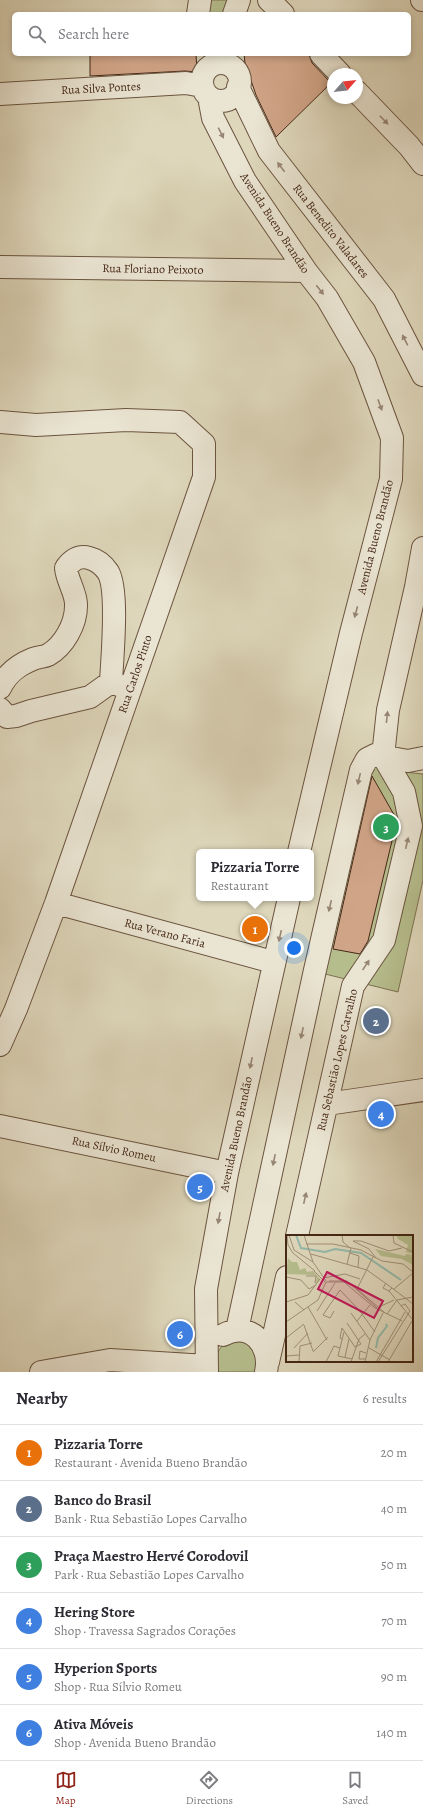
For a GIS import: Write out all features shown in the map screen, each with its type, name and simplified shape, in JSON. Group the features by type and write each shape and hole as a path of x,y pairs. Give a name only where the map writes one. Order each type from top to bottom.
{"street":[{"path":"198,12 200,0"},
{"path":"235,12 239,0"},
{"path":"269,0 281,12"},
{"name":"Avenida Bueno Brandão","path":"200,56 204,87 213,118 245,181 306,271 327,298 364,362 392,438 391,479 351,633 300,849"},
{"path":"323,56 334,68"},
{"path":"226,64 236,71 236,93 227,100 221,101 204,87 204,73 213,65 226,64"},
{"name":"Rua Benedito Valadares","path":"236,71 269,151 384,299 423,375"},
{"name":"Rua Silva Pontes","path":"0,94 186,83 204,87"},
{"path":"363,97 416,142 423,164"},
{"name":"Rua Floriano Peixoto","path":"0,267 306,271"},
{"name":"Rua Carlos Pinto","path":"0,422 36,424 126,420 180,422 204,444 204,476 120,686 56,903 16,1009 0,1045"},
{"path":"383,756 388,710 416,588 423,548"},
{"path":"0,688 5,679 16,667 33,659 48,655 64,642 73,623 76,606 67,577 66,568 72,560 83,556 97,560 108,572 114,590 120,686 90,697 16,716 7,717 0,709"},
{"path":"237,1330 315,970 361,770 368,759 375,755 408,761 423,758"},
{"name":"Rua Sebastião Lopes Carvalho","path":"297,1235 353,986 384,940 411,826 404,792 383,756"},
{"name":"Avenida Bueno Brandão","path":"207,1364 206,1289 227,1173 288,901"},
{"name":"Rua Verano Faria","path":"56,903 274,962"},
{"path":"327,1104 423,1090"},
{"name":"Rua Sílvio Romeu","path":"0,1126 227,1173"},
{"path":"274,1366 286,1284"},
{"path":"41,1372 110,1360 207,1364 210,1348 218,1337 227,1332 237,1330 256,1336 262,1343 274,1366"}],"green space":[{"path":"203,0 233,0 230,12 202,12"},
{"path":"368,761 404,772 423,774 423,880 398,992 317,972"},
{"path":"238,1338 258,1350 258,1372 214,1372 215,1360 219,1350 227,1342"}],"building":[{"path":"90,56 196,56 197,72 185,71 90,76"},
{"path":"244,56 310,56 312,63 327,79 327,87 276,137 256,95 245,63"},
{"path":"372,776 397,820 368,941 360,954 333,949"}],"place":[{"name":"Praça Maestro Hervé Corodovil","path":"386,827"},
{"name":"Pizzaria Torre","path":"255,929"},
{"name":"Banco do Brasil","path":"376,1021"},
{"name":"Hering Store","path":"381,1114"},
{"name":"Hyperion Sports","path":"200,1187"},
{"name":"Ativa Móveis","path":"180,1334"}]}
